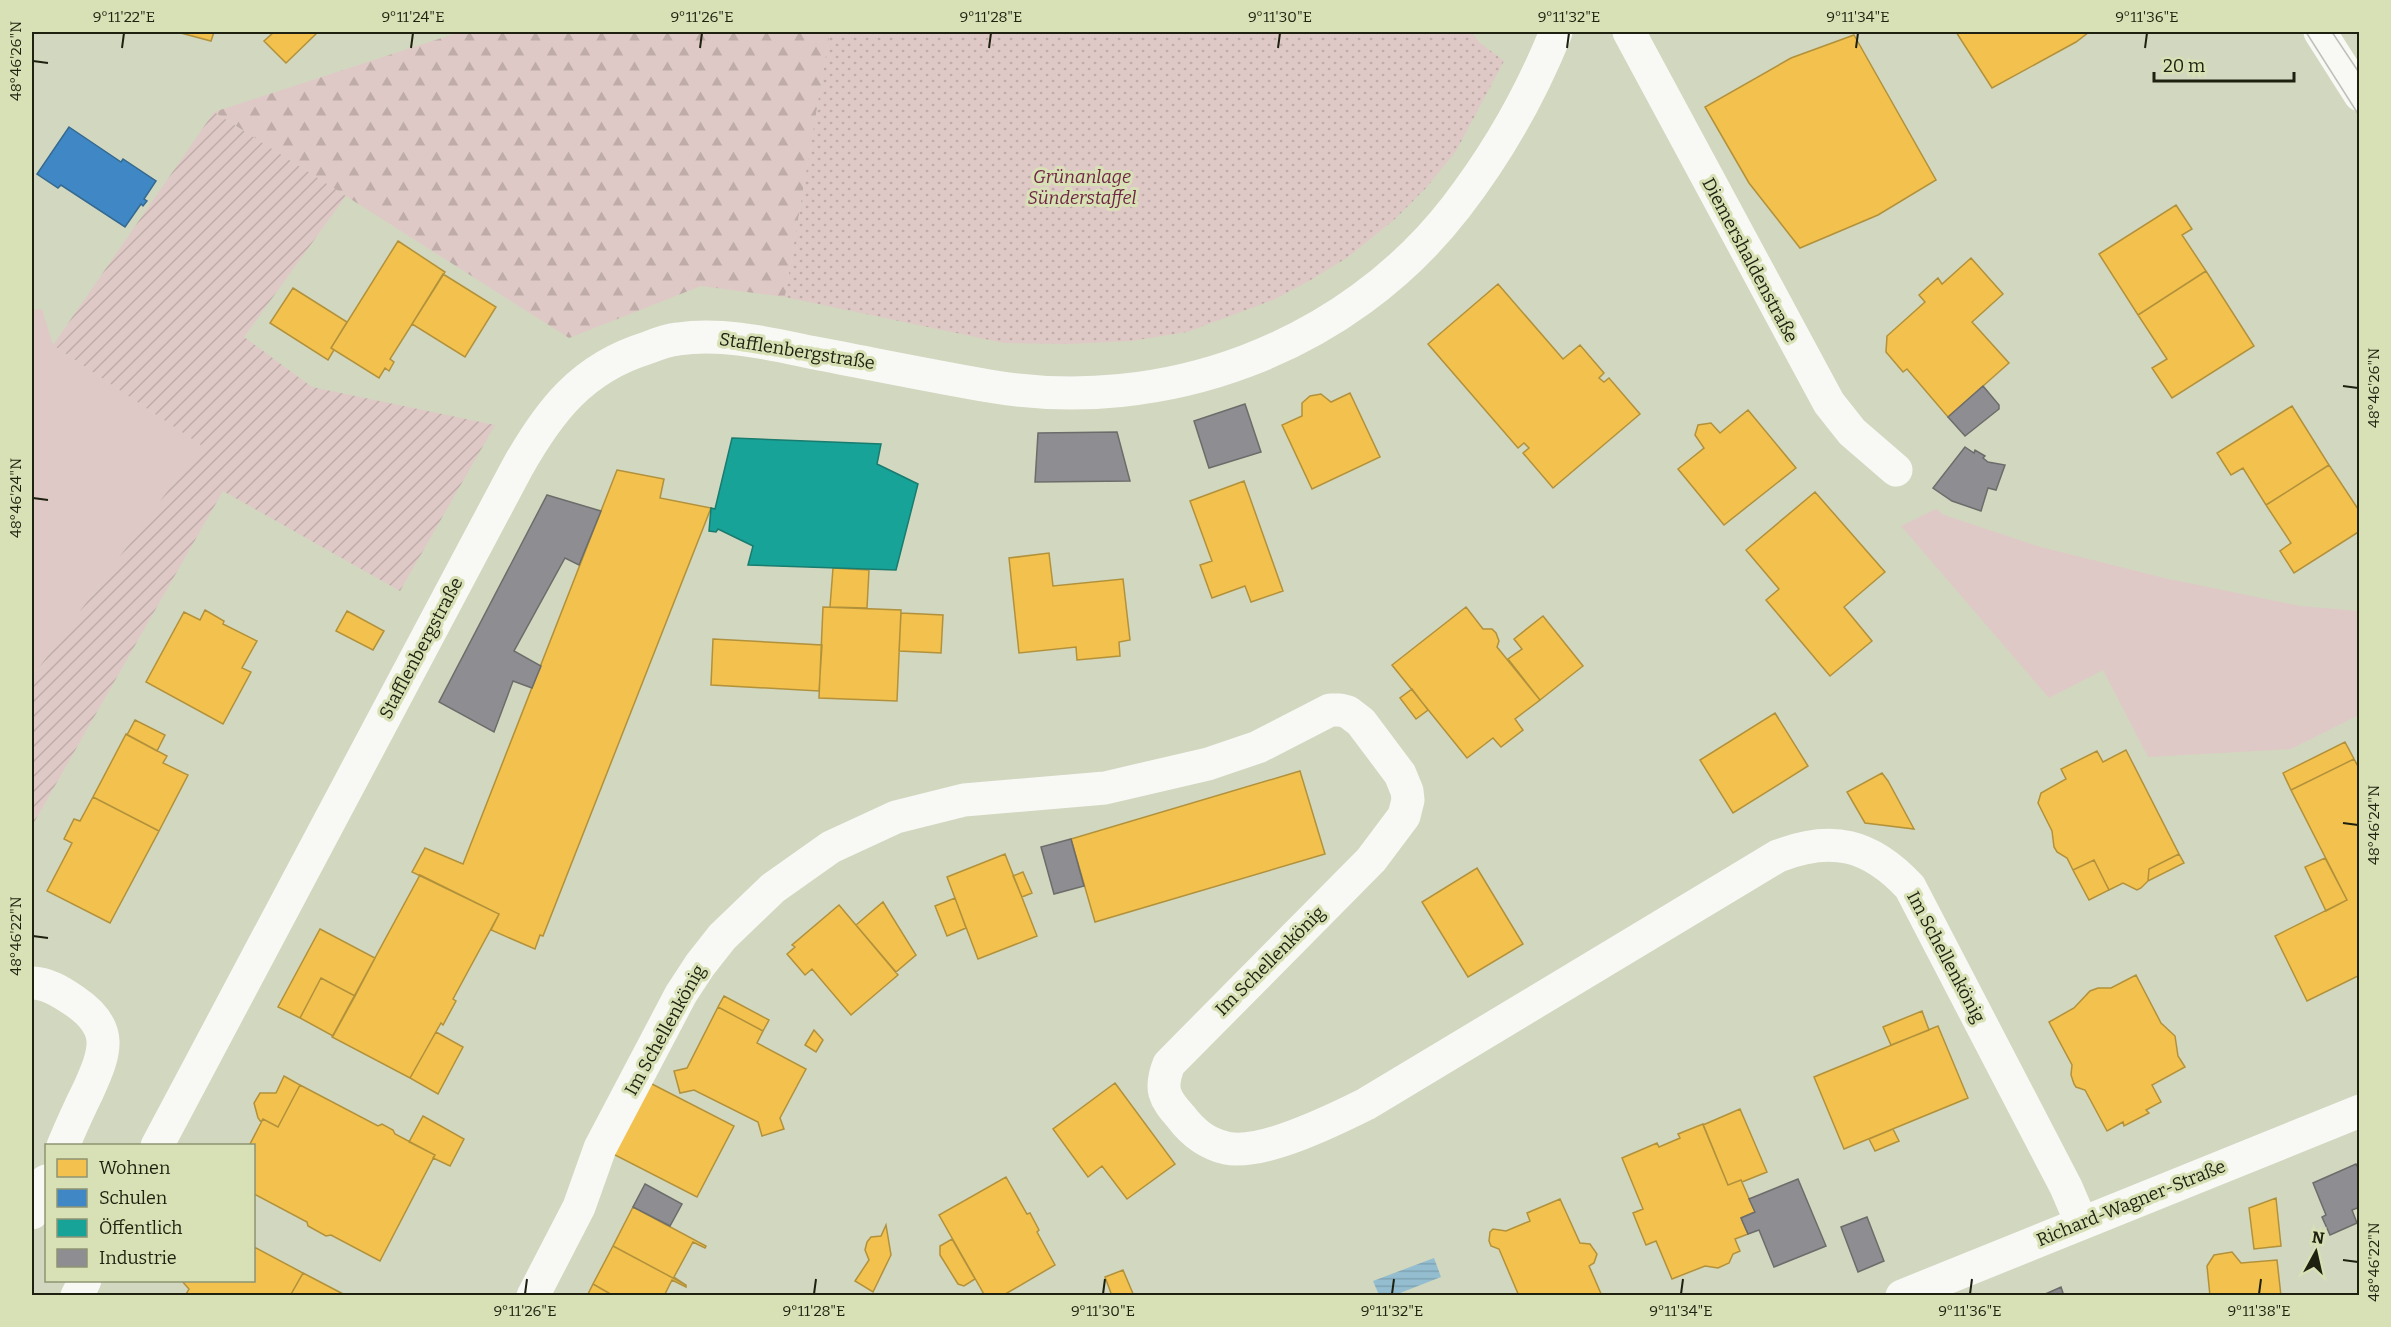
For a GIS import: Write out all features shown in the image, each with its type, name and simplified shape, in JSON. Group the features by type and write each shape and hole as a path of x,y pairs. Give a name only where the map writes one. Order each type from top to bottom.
{"street":[{"name":"Stafflenbergstraße","path":"158,1144 516,468 538,431 559,403 587,377 626,354 676,339 719,337 1048,394 1092,394 1146,389 1216,373 1273,351 1347,309 1393,273 1423,244 1455,209 1484,168 1518,113 1556,32"},
{"name":"Diemershaldenstraße","path":"1629,32 1828,403 1852,432 1896,470"},
{"path":"2320,32 2360,95"},
{"name":"Im Schellenkönig","path":"533,1296 579,1208 600,1148 681,994 722,937 773,888 801,866 863,831 929,807 999,795 1052,794 1105,788 1157,778 1208,765 1258,747 1330,710 1348,712 1361,722 1405,782 1407,808 1400,823 1371,860 1169,1064 1164,1076 1163,1089 1167,1101 1198,1136 1228,1148 1245,1148 1297,1134 1332,1120 1376,1098 1778,856 1801,847 1825,844 1849,847 1873,855 1893,869 1910,887 2066,1187 2081,1222"},
{"path":"32,982 48,986 85,1007 98,1023 104,1041 102,1060 64,1144"},
{"name":"Richard-Wagner-Straße","path":"1902,1296 2360,1111"},
{"path":"32,1213 45,1182"},
{"path":"77,1296 84,1282"}],"green space":[{"path":"460,32 830,32 785,297 701,286 569,338 214,112"},
{"name":"Grünanlage Sünderstaffel","path":"830,32 1471,32 1480,43 1504,61 1456,151 1426,188 1395,219 1348,257 1309,281 1273,300 1187,332 1131,341 1066,344 1004,343 785,297"},
{"path":"214,112 346,196 244,337 312,387 495,425 400,591 223,491 32,826 32,677 201,445 53,345"},
{"path":"42,309 53,345 201,445 32,677 32,310"},
{"path":"1936,509 1944,515 2037,546 2164,578 2300,606 2359,611 2359,715 2291,749 2148,757 2103,670 2049,698 1901,526"}],"water":[{"path":"1434,1258 1441,1277 1395,1295 1379,1295 1373,1281"}],"building: Wohnen":[{"path":"177,32 214,32 211,41"},
{"path":"274,32 318,32 286,63 264,41"},
{"path":"1956,32 2089,32 2076,42 1992,88"},
{"path":"1854,35 1936,180 1878,215 1800,248 1749,183 1705,107 1791,58"},
{"path":"2176,205 2192,229 2182,235 2206,271 2138,315 2099,254"},
{"path":"398,241 445,272 390,359 394,362 389,371 385,368 379,378 331,348"},
{"path":"1971,258 2003,294 1972,322 2009,363 1948,417 1907,369 1903,372 1886,352 1887,336 1925,302 1919,295 1938,278 1942,284"},
{"path":"2206,271 2254,346 2172,398 2152,368 2167,359 2138,315"},
{"path":"443,274 496,307 465,357 412,324"},
{"path":"1498,284 1563,359 1580,345 1604,373 1599,378 1604,382 1609,378 1640,414 1553,488 1523,453 1529,448 1524,443 1518,448 1428,344"},
{"path":"293,288 347,322 331,348 334,350 328,360 270,323"},
{"path":"1350,393 1380,457 1312,489 1282,425 1302,416 1302,403 1310,396 1321,394 1331,402"},
{"path":"2292,406 2329,465 2266,505 2243,468 2231,475 2217,453"},
{"path":"1748,410 1796,468 1724,525 1678,469 1704,448 1695,435 1698,425 1711,423 1720,433"},
{"path":"2329,465 2360,512 2360,531 2294,573 2280,551 2291,543 2266,505"},
{"path":"617,470 664,479 660,498 711,508 543,936 540,935 535,949 491,930 499,914 412,872 425,848 463,864"},
{"path":"1244,481 1283,591 1251,602 1245,586 1212,598 1200,565 1212,561 1190,501"},
{"path":"1815,492 1885,572 1844,607 1872,641 1830,676 1766,600 1779,589 1746,550"},
{"path":"1049,553 1053,586 1123,579 1130,640 1119,642 1120,656 1077,660 1076,647 1019,653 1009,558"},
{"path":"833,568 869,570 867,608 830,607"},
{"path":"823,607 901,610 897,701 819,698"},
{"path":"1466,607 1483,629 1492,629 1496,633 1499,641 1497,647 1540,700 1515,719 1523,730 1501,747 1493,738 1467,758 1392,665"},
{"path":"205,610 224,621 223,624 257,641 242,668 251,672 223,724 146,682 184,612 200,620"},
{"path":"347,611 384,631 373,650 336,631"},
{"path":"901,613 943,615 941,653 899,651"},
{"path":"1543,616 1583,666 1540,700 1508,659 1522,649 1514,639"},
{"path":"713,639 822,645 819,691 711,685"},
{"path":"1412,689 1428,710 1416,719 1400,698"},
{"path":"1775,713 1808,766 1733,813 1700,760"},
{"path":"135,720 165,735 157,751 127,735"},
{"path":"126,734 167,756 163,763 188,775 159,831 93,797"},
{"path":"2345,742 2354,759 2291,790 2283,773"},
{"path":"2126,750 2179,854 2149,869 2148,881 2141,888 2137,890 2123,883 2109,890 2094,860 2073,870 2067,858 2057,852 2052,831 2038,803 2041,793 2066,779 2061,769 2097,751 2103,762"},
{"path":"2354,759 2360,770 2360,975 2307,1001 2275,936 2347,900 2291,790"},
{"path":"1300,771 1325,854 1095,922 1071,839"},
{"path":"1882,773 1914,829 1865,823 1847,792"},
{"path":"93,797 159,831 110,923 47,891 72,843 64,839 74,819 80,821"},
{"path":"1005,854 1037,936 978,959 947,877"},
{"path":"2179,854 2184,863 2148,881 2149,869"},
{"path":"2325,858 2347,900 2326,911 2305,867"},
{"path":"2094,860 2109,890 2089,900 2073,870"},
{"path":"1477,868 1523,944 1468,977 1422,902"},
{"path":"1023,872 1032,893 1022,897 1013,876"},
{"path":"420,875 499,914 453,999 456,1001 443,1025 441,1023 410,1078 332,1037"},
{"path":"955,898 966,928 947,936 935,906"},
{"path":"883,902 916,955 896,972 856,925"},
{"path":"839,905 898,975 851,1015 812,969 805,975 787,954 795,947 792,945"},
{"path":"320,929 375,958 355,996 321,978 300,1018 278,1007"},
{"path":"2136,975 2161,1023 2175,1036 2178,1056 2185,1067 2152,1085 2161,1102 2146,1110 2149,1113 2124,1126 2123,1122 2107,1131 2085,1090 2074,1084 2071,1075 2072,1065 2049,1022 2074,1008 2090,991 2098,988 2111,988"},
{"path":"321,978 355,996 333,1036 300,1018"},
{"path":"724,996 769,1020 763,1031 718,1007"},
{"path":"718,1007 763,1031 757,1043 806,1069 780,1118 784,1129 762,1136 758,1122 694,1090 680,1093 674,1071 687,1068"},
{"path":"1922,1011 1929,1030 1891,1045 1883,1027"},
{"path":"1938,1026 1968,1098 1844,1149 1814,1077"},
{"path":"814,1030 823,1040 816,1052 805,1045"},
{"path":"436,1032 463,1047 438,1094 410,1078"},
{"path":"284,1076 300,1085 278,1127 263,1119 261,1122 254,1103 260,1093 276,1093"},
{"path":"650,1083 734,1126 697,1197 613,1154"},
{"path":"1115,1083 1175,1164 1127,1199 1102,1166 1088,1177 1053,1129"},
{"path":"300,1085 378,1126 382,1124 393,1130 395,1134 435,1155 380,1261 331,1235 326,1236 308,1226 307,1222 255,1195 255,1144 250,1144 263,1119 278,1127"},
{"path":"1740,1109 1767,1172 1728,1185 1703,1125"},
{"path":"423,1116 464,1139 450,1166 433,1158 435,1155 409,1142"},
{"path":"1703,1124 1728,1185 1741,1180 1755,1212 1741,1218 1748,1234 1735,1239 1740,1251 1733,1254 1729,1263 1718,1268 1705,1266 1672,1279 1656,1241 1646,1245 1633,1213 1643,1209 1622,1158 1657,1143 1659,1147 1680,1138 1678,1134"},
{"path":"1893,1129 1899,1141 1875,1151 1869,1139"},
{"path":"1006,1177 1027,1214 1030,1213 1039,1230 1037,1232 1055,1265 1002,1296 985,1296 939,1215"},
{"path":"2276,1198 2281,1246 2254,1249 2249,1208"},
{"path":"1560,1199 1580,1243 1590,1244 1597,1254 1594,1263 1589,1266 1602,1296 1519,1296 1499,1249 1491,1246 1490,1232 1493,1229 1506,1231 1530,1221 1527,1213"},
{"path":"633,1207 706,1246 705,1248 693,1242 674,1277 686,1285 613,1246"},
{"path":"886,1225 891,1255 873,1292 855,1281 869,1260 865,1250 867,1242 871,1237 881,1236"},
{"path":"952,1239 975,1279 964,1286 958,1284 940,1255 940,1246"},
{"path":"613,1246 686,1287 672,1280 664,1296 614,1296 593,1284"},
{"path":"255,1248 303,1273 290,1296 185,1296 189,1289 183,1282 255,1282"},
{"path":"2232,1252 2241,1263 2277,1260 2281,1296 2210,1296 2207,1266 2214,1255"},
{"path":"1123,1270 1134,1296 1112,1296 1105,1277"},
{"path":"303,1273 347,1296 290,1296"},
{"path":"593,1284 614,1296 587,1296"}],"building: Schulen":[{"path":"69,127 121,162 123,159 156,181 144,199 147,201 143,206 141,204 125,227 61,185 58,188 37,174"}],"building: Öffentlich":[{"path":"732,438 881,444 877,464 918,484 896,570 748,565 753,546 718,529 716,532 709,531 711,508 715,509"}],"building: Industrie":[{"path":"1983,386 1999,405 1999,409 1965,436 1948,417"},
{"path":"1245,404 1261,452 1209,468 1194,421"},
{"path":"1117,432 1130,481 1035,482 1038,433"},
{"path":"1965,447 1985,456 1983,458 1988,462 2005,465 1996,490 1988,488 1981,511 1952,501 1933,488"},
{"path":"547,495 601,511 579,565 565,558 514,651 541,666 532,688 513,681 494,732 439,702"},
{"path":"1071,839 1084,886 1054,894 1041,847"},
{"path":"2356,1164 2360,1172 2360,1207 2352,1210 2357,1223 2330,1235 2322,1217 2326,1215 2313,1183"},
{"path":"1798,1179 1826,1246 1774,1267 1759,1230 1748,1234 1741,1218 1755,1212 1749,1199"},
{"path":"645,1184 682,1204 670,1226 633,1207"},
{"path":"1867,1217 1884,1261 1858,1272 1841,1227"},
{"path":"2061,1287 2064,1296 2041,1296"}],"tram line":[{"path":"2306,32 2360,117"},
{"path":"2332,32 2360,74"}]}
